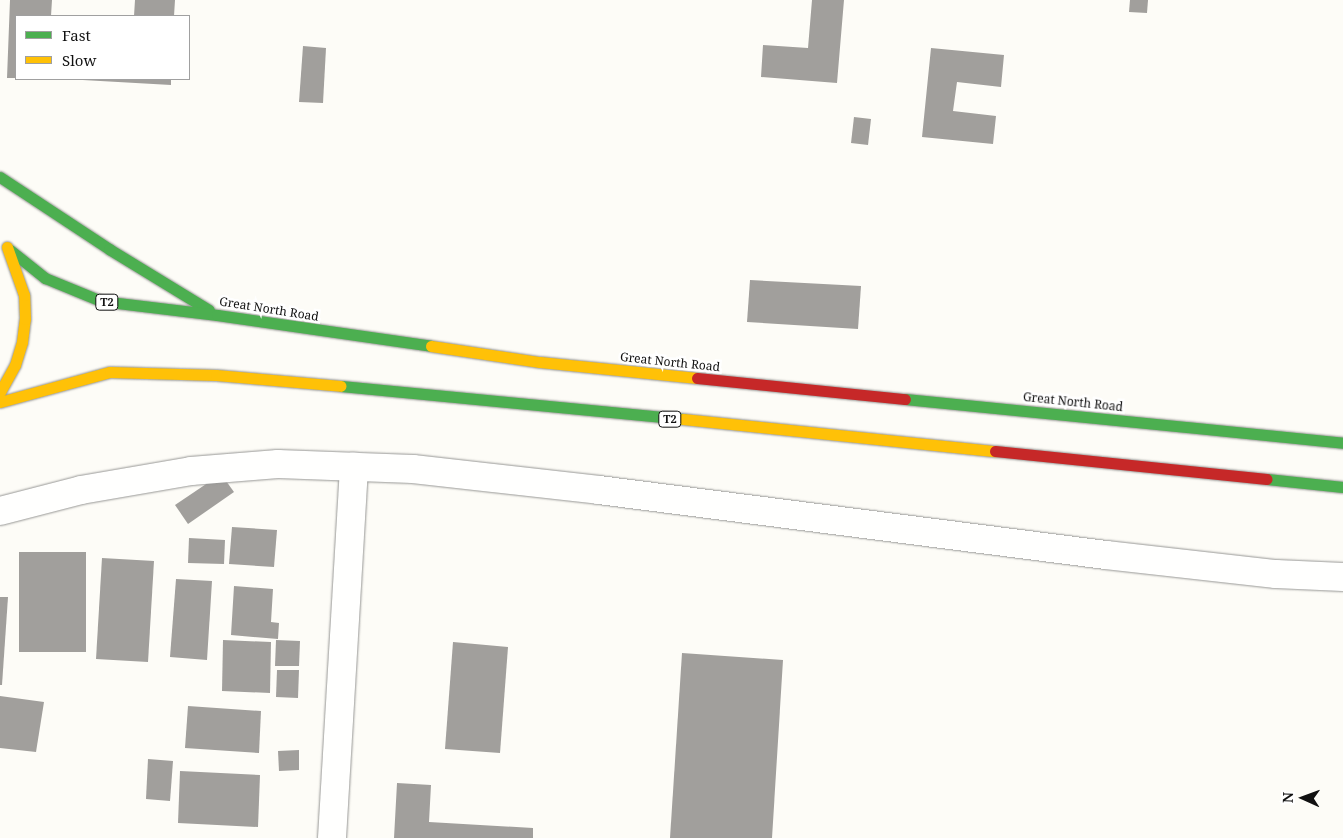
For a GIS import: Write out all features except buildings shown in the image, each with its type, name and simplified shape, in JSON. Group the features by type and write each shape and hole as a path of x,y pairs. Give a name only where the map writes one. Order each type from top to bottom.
{"main road":[{"path":"0,177 109,249 217,315"},
{"name":"T2","path":"0,237 10,250 24,295 25,319 22,342 15,365 0,392"},
{"name":"Great North Road","path":"10,250 45,278 102,301 217,315 540,362 1343,443"},
{"name":"T2","path":"0,402 110,372 216,375 405,391 1343,487"}],"street":[{"path":"0,512 81,490 191,472 278,464 413,469 599,490 845,523 1266,573 1343,577"},
{"path":"332,838 354,467"}],"traffic: fast":[{"path":"0,177 109,249 209,310"},
{"path":"10,250 45,278 101,301 217,315 431,346"},
{"path":"341,386 683,419"},
{"path":"905,399 1343,443"},
{"path":"1267,479 1343,487"}],"traffic: slow":[{"path":"0,392 15,365 22,342 25,319 24,295 7,247"},
{"path":"431,346 540,362 697,378"},
{"path":"0,402 110,372 216,375 341,386"},
{"path":"683,419 995,451"}],"traffic: jam":[{"path":"697,378 905,399"},
{"path":"995,451 1267,479"}]}
